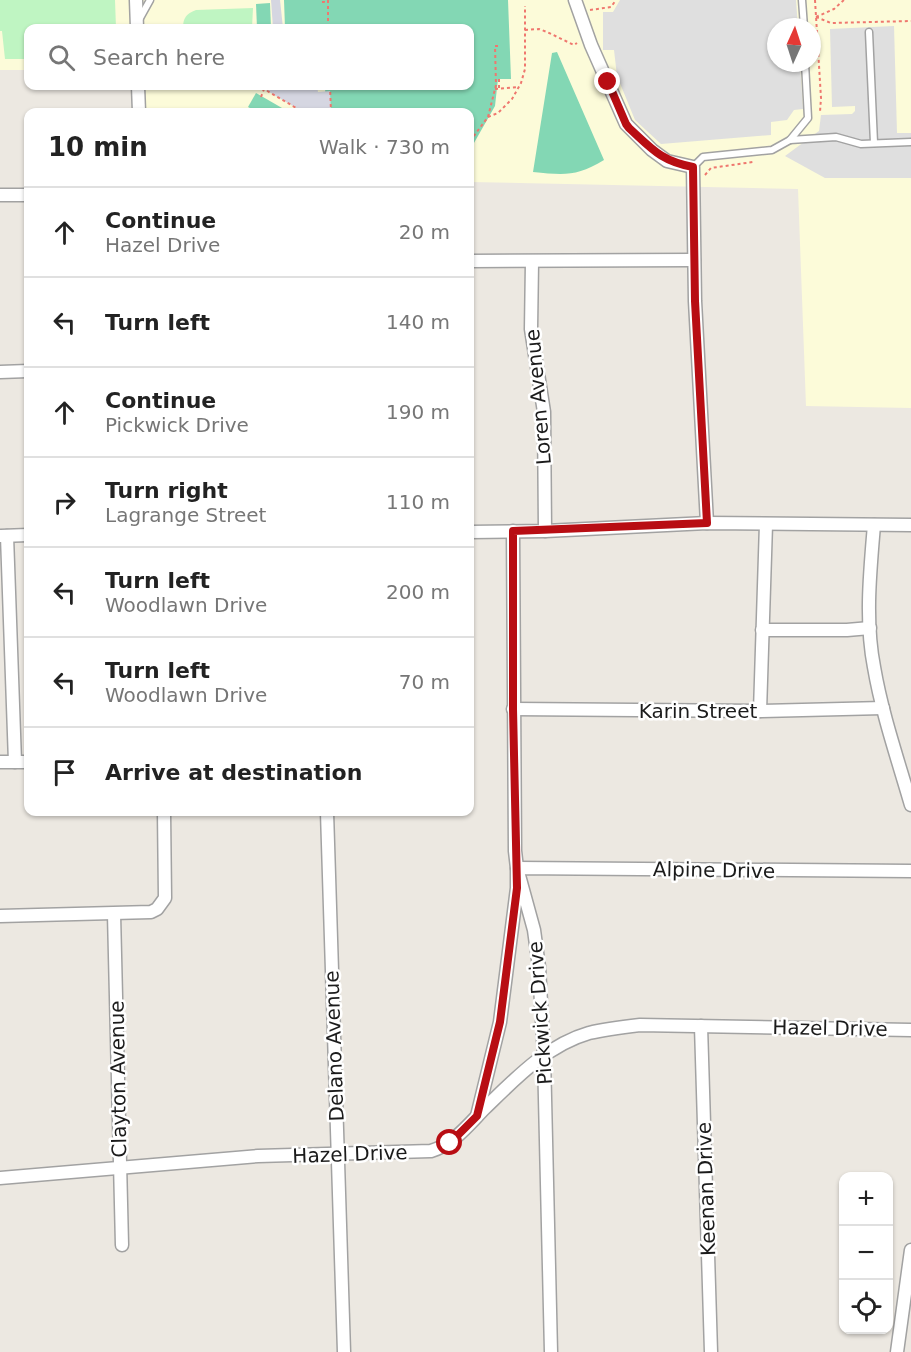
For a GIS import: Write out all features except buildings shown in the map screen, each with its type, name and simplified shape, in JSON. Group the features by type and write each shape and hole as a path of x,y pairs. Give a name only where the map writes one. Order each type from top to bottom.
{"street":[{"path":"136,0 137,24"},
{"path":"577,6 591,45 626,124 652,150 667,161 693,167 694,260 707,523"},
{"path":"138,90 139,108"},
{"path":"0,195 24,195"},
{"path":"474,261 694,260"},
{"name":"Loren Avenue","path":"532,262 531,329 544,412 545,531"},
{"path":"0,372 24,371"},
{"path":"474,532 545,531 707,523 911,525"},
{"path":"760,711 766,524"},
{"path":"874,525 869,579 873,667 911,805"},
{"name":"Pickwick Drive","path":"513,531 515,851 517,868 534,930 539,967 544,1056 551,1352"},
{"path":"15,762 4,536 24,535"},
{"path":"762,630 870,628"},
{"name":"Karin Street","path":"513,709 760,711 883,708"},
{"path":"0,762 24,762"},
{"path":"0,916 151,912 165,898 164,816"},
{"name":"Delano Avenue","path":"327,816 344,1352"},
{"path":"477,1116 500,1022 516,897 517,868"},
{"name":"Alpine Drive","path":"517,868 911,871"},
{"name":"Clayton Avenue","path":"114,914 122,1245"},
{"name":"Hazel Drive","path":"0,1178 258,1156 431,1151 450,1143 521,1073 544,1056 588,1034 615,1028 640,1024 911,1030"},
{"name":"Keenan Drive","path":"701,1026 711,1352"},
{"path":"897,1352 911,1250"}],"lane":[{"path":"138,24 150,0"},
{"path":"802,0 803,18"},
{"path":"869,32 874,143"},
{"path":"693,167 703,157 772,150 790,140 808,118 805,72"},
{"path":"790,140 836,137 861,144 911,142"}],"path":[{"path":"577,6 608,9 616,0"},
{"path":"815,0 820,112"},
{"path":"816,17 834,9 844,0"},
{"path":"324,1 327,24"},
{"path":"488,117 498,113 512,99 525,69 525,6"},
{"path":"816,17 831,23 911,21"},
{"path":"525,30 538,29 574,45 580,42"},
{"path":"474,136 488,117 495,89 497,46 495,41"},
{"path":"499,79 499,88"},
{"path":"495,89 519,87"},
{"path":"261,97 264,90"},
{"path":"266,90 296,108"},
{"path":"329,90 331,108"},
{"path":"704,180 711,168 755,162"}],"shaded area":[{"path":"0,0 911,0 911,408 806,406 798,189 474,182 474,108 139,108 138,90 474,90 474,24 24,24 24,70 0,70"},
{"path":"271,0 280,0 283,24 273,24"},
{"path":"620,0 796,0 797,18 767,18 767,72 801,72 803,109 794,110 787,120 771,122 771,135 661,144 635,120 617,76 614,50 603,50 603,12 613,12"},
{"path":"894,26 897,133 911,133 911,178 825,178 785,156 819,131 821,115 852,114 855,111 855,106 832,107 830,29"},
{"path":"266,90 330,91 331,108 296,108"}],"green space":[{"path":"0,0 115,0 116,24 24,24 24,59 5,59 2,31 0,31"},
{"path":"284,0 508,0 511,79 498,79 495,106 474,143 474,108 326,108 325,90 474,90 474,24 285,24"},
{"path":"270,3 271,24 257,24 256,4"},
{"path":"253,8 252,24 184,24 186,17 196,10"},
{"path":"557,52 604,160 570,174 533,172 552,53"},
{"path":"256,93 282,108 250,108 248,107"}],"route":[{"path":"450,1143 477,1116 500,1022 517,888 513,709 513,531 707,523 695,301 693,167 667,161 629,128 608,82"}]}
